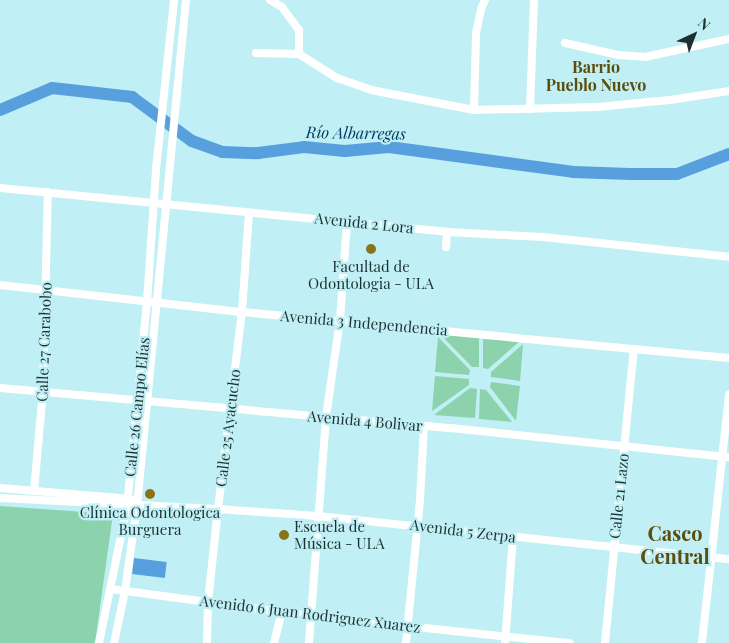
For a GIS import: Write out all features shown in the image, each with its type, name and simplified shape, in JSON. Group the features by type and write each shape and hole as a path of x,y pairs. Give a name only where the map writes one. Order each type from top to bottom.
{"street":[{"name":"Calle 26 Campo Elías","path":"99,643 128,502 147,302 156,168 174,0"},
{"name":"Calle 26 Campo Elías","path":"114,643 125,591 138,502 186,0"},
{"path":"270,0 282,7 299,30 299,54"},
{"path":"474,110 476,33 485,0"},
{"path":"530,109 534,0"},
{"path":"565,42 618,55 645,57 729,39"},
{"path":"256,53 299,54 337,78 371,90 474,110 634,105 729,91"},
{"name":"Avenida 2 Lora","path":"0,188 447,232 543,237 729,257"},
{"name":"Calle 27 Carabobo","path":"34,490 43,391 48,192"},
{"name":"Calle 25 Ayacucho","path":"207,643 208,602 242,312 249,212"},
{"path":"309,643 326,417 340,320 347,222"},
{"path":"446,247 447,232"},
{"name":"Avenida 3 Independencia","path":"0,285 242,312 729,358"},
{"name":"Calle 21 Lazo","path":"605,643 634,349"},
{"name":"Avenida 4 Bolivar","path":"0,388 326,417 726,457"},
{"path":"702,643 710,556 726,457 729,394"},
{"path":"406,643 424,427"},
{"path":"0,488 34,490 128,502"},
{"path":"0,498 128,502"},
{"name":"Avenida 5 Zerpa","path":"128,502 416,525 729,559"},
{"path":"505,640 513,537"},
{"name":"Avenido 6 Juan Rodriguez Xuarez","path":"111,589 505,640 570,643"},
{"path":"274,643 282,612"}],"green space":[{"path":"440,334 479,338 479,367 472,367"},
{"path":"438,337 470,370 469,375 435,372"},
{"path":"483,339 520,341 488,369 483,368"},
{"path":"523,344 520,381 491,377 491,372"},
{"path":"435,376 469,379 469,385 432,411"},
{"path":"491,382 520,386 516,421 490,387"},
{"path":"470,388 477,389 475,418 434,415"},
{"path":"480,389 486,390 512,422 479,419"},
{"path":"0,506 113,514 95,643 0,643"}],"water":[{"path":"134,558 167,562 165,578 132,574"}],"waterway":[{"name":"Río Albarregas","path":"0,110 52,88 132,97 192,141 222,152 258,153 304,147 345,151 389,147 573,172 630,174 677,174 729,154"}],"place":[{"name":"Facultad de Odontologia - ULA","path":"371,249"},
{"name":"Clínica Odontologica Burguera","path":"150,494"},
{"name":"Escuela de Música - ULA","path":"284,535"}],"district":[{"name":"Barrio Pueblo Nuevo","path":"596,76"},
{"name":"Casco Central","path":"675,544"}]}
